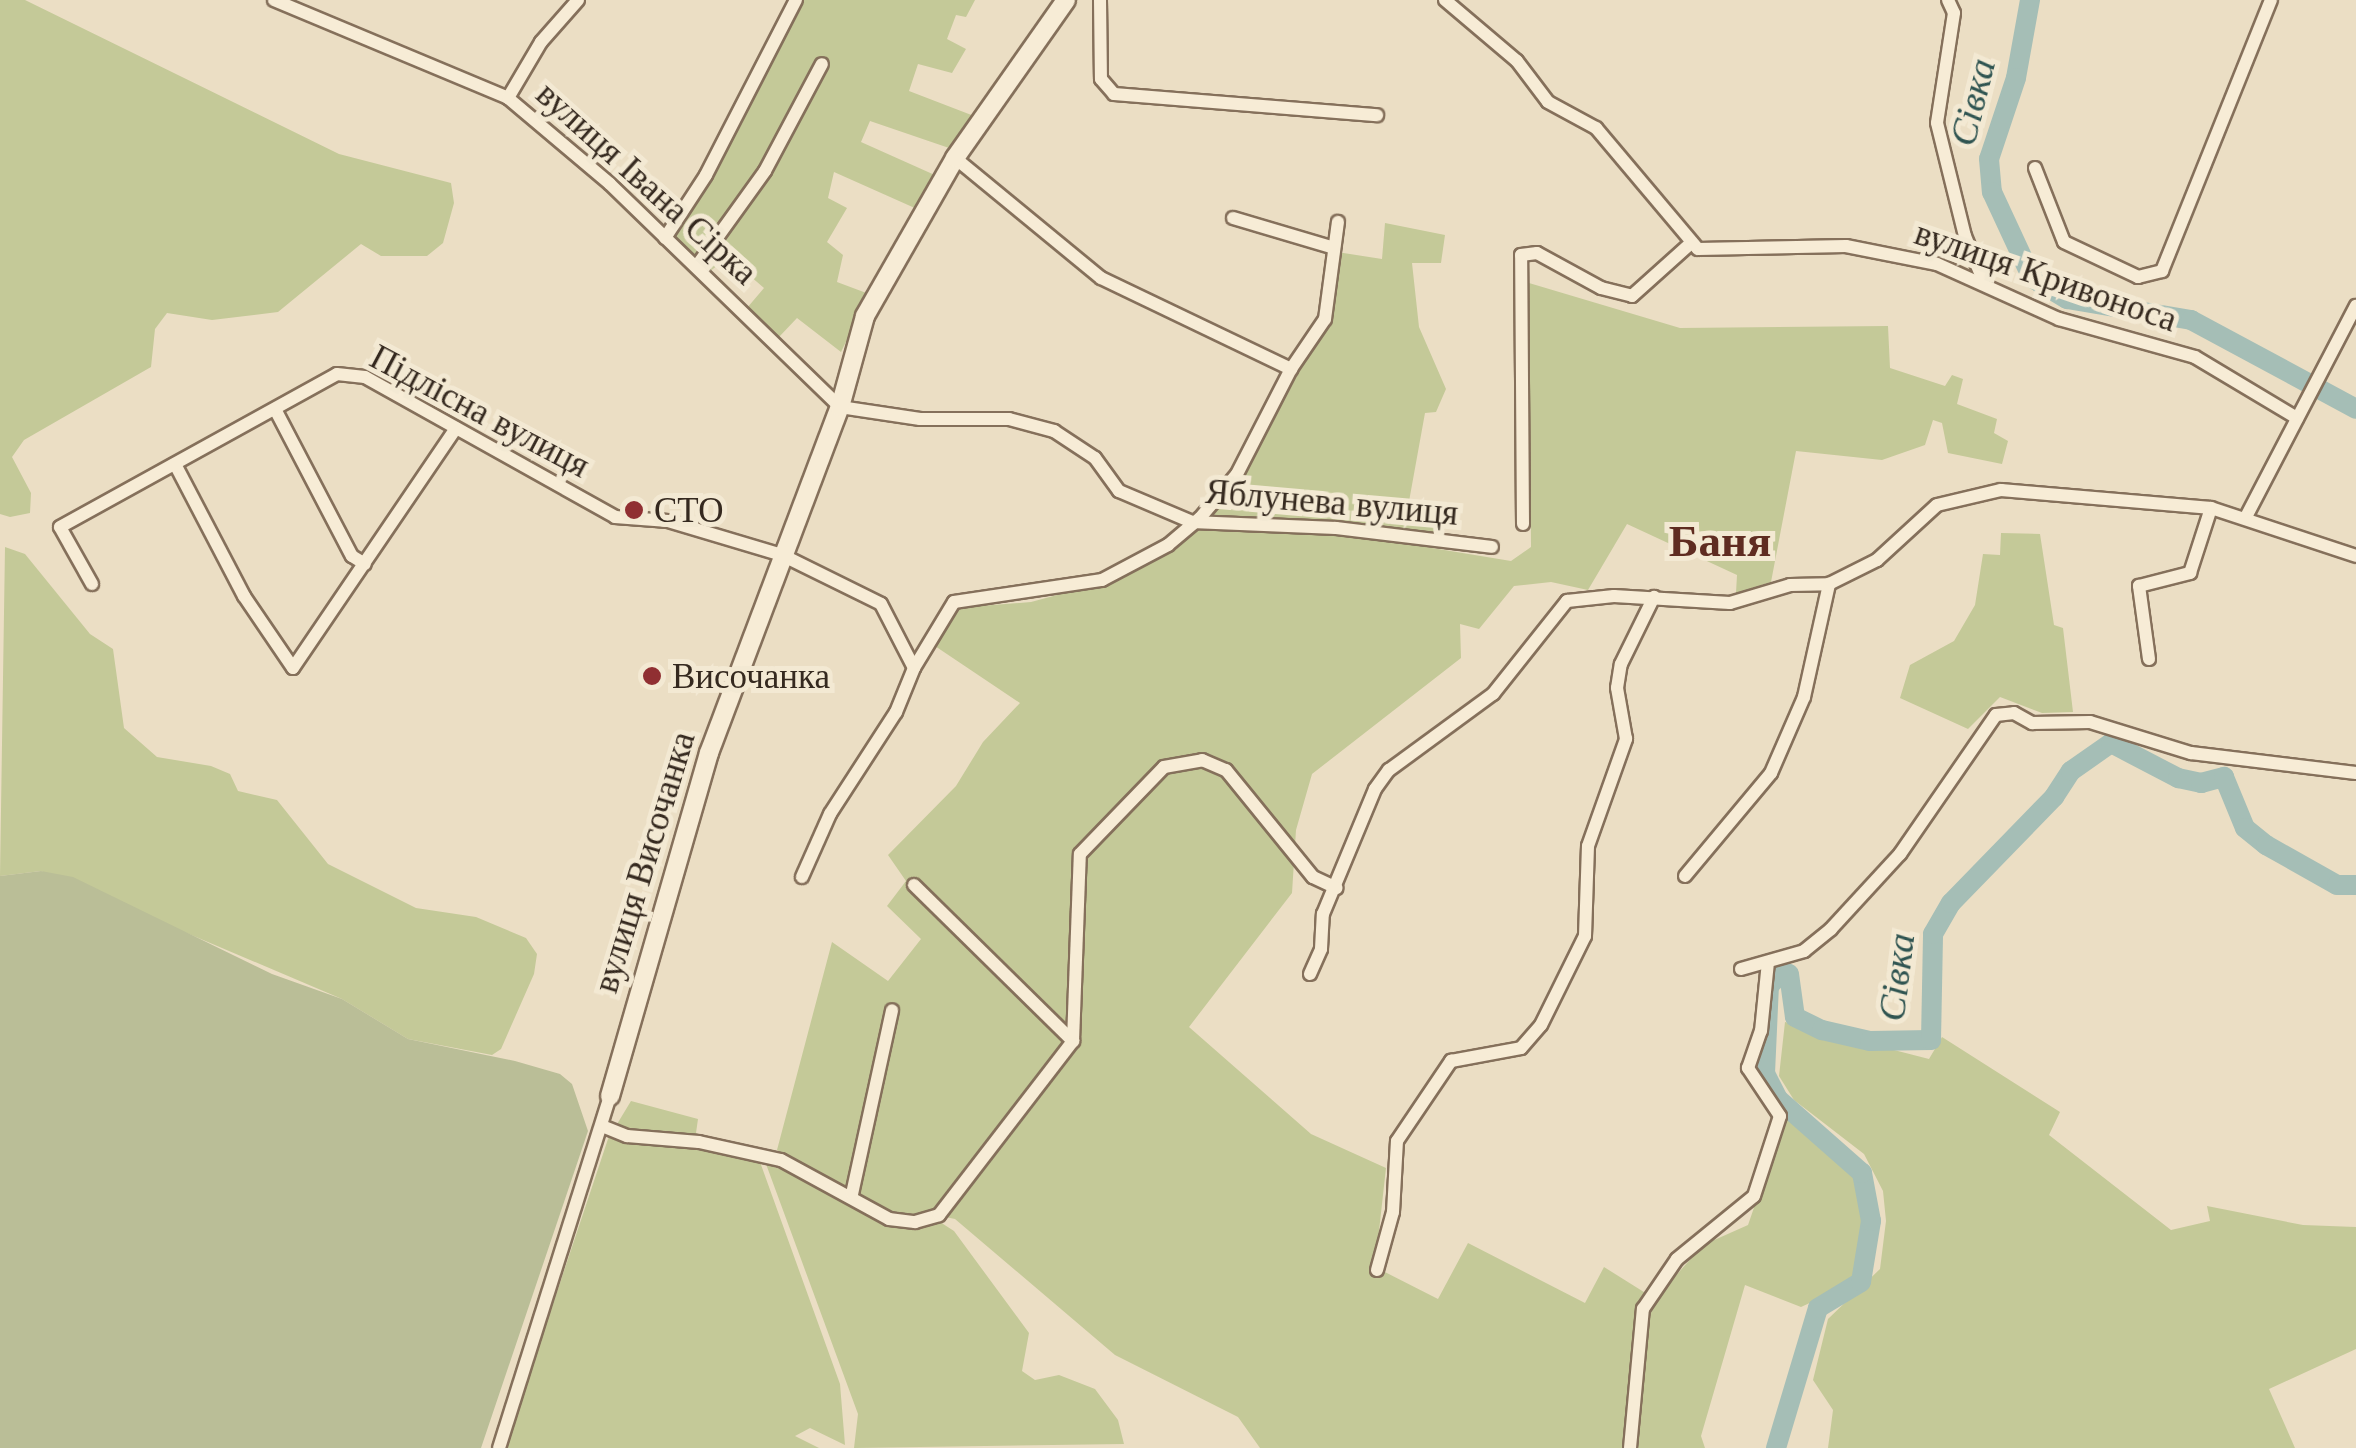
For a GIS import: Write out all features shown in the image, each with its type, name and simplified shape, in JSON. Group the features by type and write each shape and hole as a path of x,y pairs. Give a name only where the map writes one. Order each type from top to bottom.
{"street":[{"name":"вулиця Івана Сірка","path":"274,0 508,98 696,266 840,407"},
{"path":"508,98 540,42 578,0"},
{"path":"665,238 706,175 796,0"},
{"name":"вулиця Височанка","path":"499,1448 602,1126 710,753 840,407 866,316 955,158 1066,0"},
{"path":"1100,0 1101,79 1114,94 1378,115"},
{"path":"1444,0 1517,61 1548,102 1596,128 1691,243 1632,296 1601,288 1537,253 1521,255 1523,524"},
{"path":"1948,0 1954,13 1938,124 1948,181 1983,280"},
{"path":"2035,168 2064,242 2138,278 2162,271 2271,0"},
{"path":"696,266 765,171 822,64"},
{"path":"955,158 1101,278 1291,369"},
{"path":"1234,218 1334,248"},
{"path":"802,877 830,814 896,712 914,668 954,602 1036,594 1102,580 1168,545 1237,474 1291,369 1325,319 1338,222"},
{"name":"вулиця Кривоноса","path":"1691,243 1713,251 1846,246 1983,280 2059,319 2195,357 2298,418"},
{"path":"2246,514 2356,306"},
{"name":"Підлісна вулиця","path":"92,584 60,528 338,374 353,374 615,517 668,521 782,555 881,604 914,668"},
{"name":"Яблунева вулиця","path":"840,407 920,419 1009,418 1054,431 1095,458 1119,490 1192,522 1336,528 1492,547"},
{"path":"275,409 352,556 365,564"},
{"path":"175,464 244,596 293,668 456,428"},
{"path":"1310,974 1321,949 1323,914 1389,770 1493,694 1568,600 1654,597 1730,603 1790,585 1829,584 1877,560 1937,505 1956,496 2001,490 2246,514 2356,556"},
{"path":"2149,659 2139,586 2190,574 2211,508"},
{"path":"1685,876 1772,772 1804,697 1829,584"},
{"path":"1377,1270 1394,1212 1397,1141 1451,1061 1521,1048 1540,1025 1584,936 1588,846 1626,739 1618,688 1621,664 1654,597"},
{"path":"1741,969 1804,951 1872,888 1996,715 2014,714 2032,723 2090,722 2191,753 2356,773"},
{"path":"602,1126 781,1160 852,1194 889,1219 915,1222 938,1215 1073,1042 1080,854 1164,767 1202,760 1226,770 1313,877 1337,888"},
{"path":"914,885 1073,1042"},
{"path":"1630,1448 1643,1309 1678,1259 1754,1196 1780,1116 1748,1068 1760,1031 1768,962"},
{"path":"852,1194 892,1010"}],"green space":[{"path":"0,0 25,0 339,154 451,183 454,203 443,243 427,256 381,256 361,244 278,312 212,320 167,313 155,329 151,367 24,440 12,457 31,493 30,513 10,517 0,514"},
{"path":"796,0 975,0 966,17 956,15 947,39 966,49 952,73 918,64 909,91 974,116 952,149 870,121 861,142 937,176 917,209 834,172 828,198 847,208 827,242 843,255 837,282 869,294 841,352 797,318 779,337 747,308 764,288 728,257 709,272 670,235"},
{"path":"1385,223 1445,235 1441,263 1412,263 1419,327 1446,389 1436,412 1425,413 1408,507 1444,508 1451,525 1420,546 1511,561 1531,547 1529,283 1680,328 1888,326 1890,368 1945,386 1952,375 1963,379 1957,404 1997,419 1994,433 2008,441 2002,464 1948,453 1942,423 1933,420 1925,445 1882,460 1796,451 1771,582 1736,593 1737,575 1627,524 1588,590 1551,582 1514,586 1479,629 1460,624 1461,658 1312,774 1296,830 1292,893 1189,1027 1311,1134 1386,1168 1375,1267 1438,1299 1468,1243 1585,1303 1604,1267 1655,1299 1703,1245 1748,1225 1786,1115 1858,1180 1864,1233 1851,1284 1801,1307 1745,1285 1701,1436 1705,1448 1260,1448 1238,1417 1115,1355 955,1219 926,1213 954,1231 1029,1333 1022,1371 1035,1380 1059,1375 1095,1389 1118,1420 1124,1444 854,1448 858,1414 766,1164 840,1190 777,1150 832,942 888,981 921,939 887,906 906,881 888,855 956,786 983,742 1020,703 929,642 954,608 1031,602 1102,583 1191,530 1223,501 1329,320 1337,252 1382,259"},
{"path":"2001,533 2040,534 2054,625 2063,628 2073,712 2042,713 2000,697 1968,729 1900,698 1910,665 1954,641 1975,605 1983,554 2000,555"},
{"path":"5,547 25,554 90,634 113,649 124,728 157,757 211,766 230,774 238,791 277,800 328,864 416,908 476,917 526,938 537,954 534,974 501,1049 492,1055 408,1039 342,999 41,871 0,876"},
{"path":"41,871 73,877 272,974 342,999 408,1039 515,1061 560,1074 572,1084 588,1131 481,1448 0,1448 0,876"},
{"path":"1785,1022 1929,1059 1942,1037 2060,1112 2049,1135 2171,1230 2210,1221 2207,1206 2303,1225 2356,1227 2356,1349 2269,1389 2295,1448 1828,1448 1833,1410 1813,1380 1828,1319 1880,1269 1886,1221 1883,1191 1864,1154 1794,1100 1779,1076"},
{"path":"631,1101 698,1119 696,1133 760,1162 840,1384 845,1445 810,1428 795,1436 819,1448 505,1448 608,1139"}],"waterway":[{"name":"Сівка","path":"2030,0 2016,78 1989,159 1992,192 2032,278 2067,299 2191,320 2356,409"},
{"name":"Сівка","path":"1776,1448 1818,1308 1861,1282 1871,1221 1862,1173 1778,1099 1765,1073 1769,986 1777,977 1789,974 1795,1017 1822,1030 1870,1041 1931,1040 1933,934 1951,903 2054,797 2071,771 2111,743 2178,778 2201,783 2224,777 2245,828 2266,845 2337,885 2356,885"}],"place":[{"name":"СТО","path":"634,510"},
{"name":"Височанка","path":"652,676"}],"district":[{"name":"Баня","path":"1720,541"}]}
